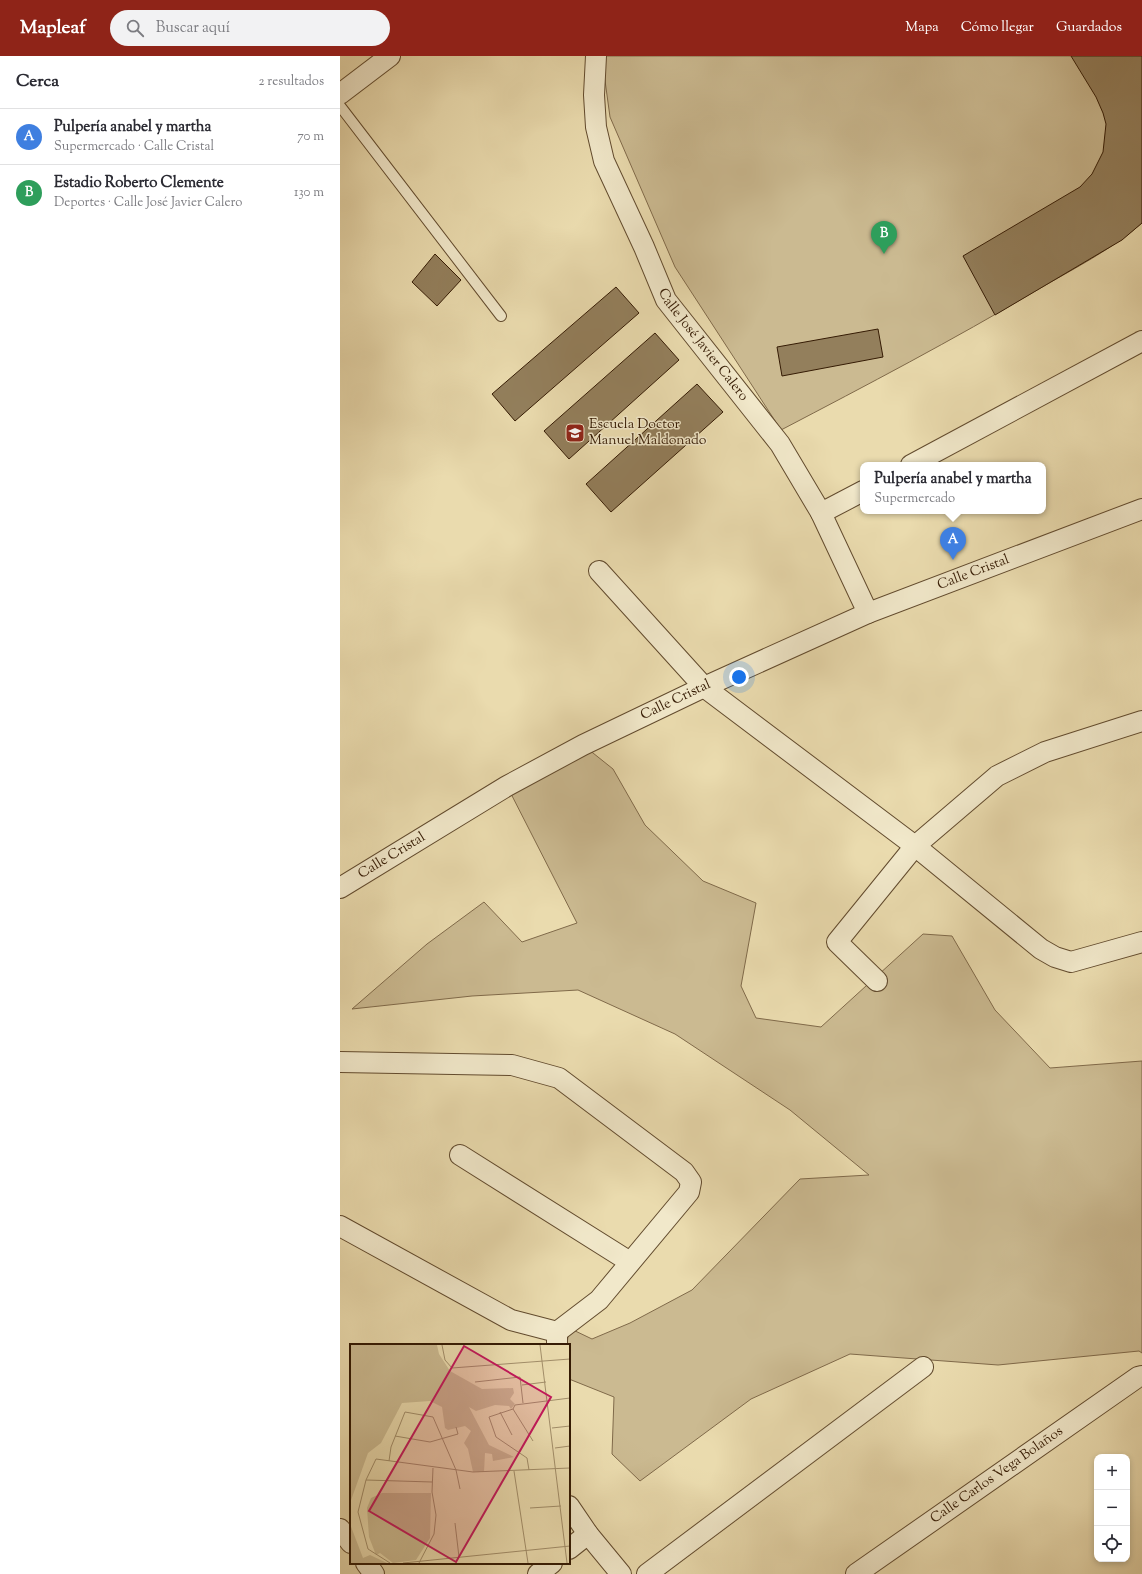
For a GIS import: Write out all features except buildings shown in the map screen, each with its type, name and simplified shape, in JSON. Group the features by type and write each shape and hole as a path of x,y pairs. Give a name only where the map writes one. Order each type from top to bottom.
{"street":[{"path":"340,94 390,56"},
{"name":"Calle José Javier Calero","path":"596,56 594,96 596,127 604,161 644,247 666,300 780,444 821,513 868,612"},
{"path":"917,462 1142,341"},
{"path":"821,513 860,493"},
{"name":"Calle Cristal","path":"340,888 507,786 583,745 704,687 868,612 1142,509"},
{"path":"599,571 704,687 915,846 1041,949 1055,957 1071,962 1142,942"},
{"path":"877,981 837,942 915,846 997,776 1045,752 1142,721"},
{"path":"340,1062 512,1065 559,1078 684,1172 691,1182 688,1192 599,1300 557,1338 511,1320 340,1226"},
{"path":"460,1155 630,1262"},
{"path":"647,1574 923,1368"},
{"name":"Calle Carlos Vega Bolaños","path":"856,1574 1140,1376"},
{"path":"570,1507 588,1534 621,1574"},
{"path":"570,1548 588,1534"},
{"path":"367,1564 374,1574"},
{"path":"538,1574 551,1564"}],"lane":[{"path":"340,106 501,316"}],"shaded area":[{"path":"605,56 1142,56 1142,223 1105,251 974,327 781,430 675,267 610,117 603,66"},
{"path":"583,745 613,769 645,825 703,881 756,903 741,986 756,1018 821,1027 923,934 952,936 995,1010 1050,1068 1142,1061 1142,1353 1139,1351 998,1365 850,1354 751,1399 640,1481 612,1454 614,1397 570,1379 570,1344 567,1344 569,1328 592,1339 630,1323 692,1290 800,1179 869,1175 790,1110 675,1034 578,990 472,996 352,1009 427,944 484,902 522,942 577,923 507,786"}],"place":[{"name":"Estadio Roberto Clemente","path":"884,254"},
{"name":"Escuela Doctor Manuel Maldonado","path":"575,433"},
{"name":"Pulpería anabel y martha","path":"953,560"}]}
